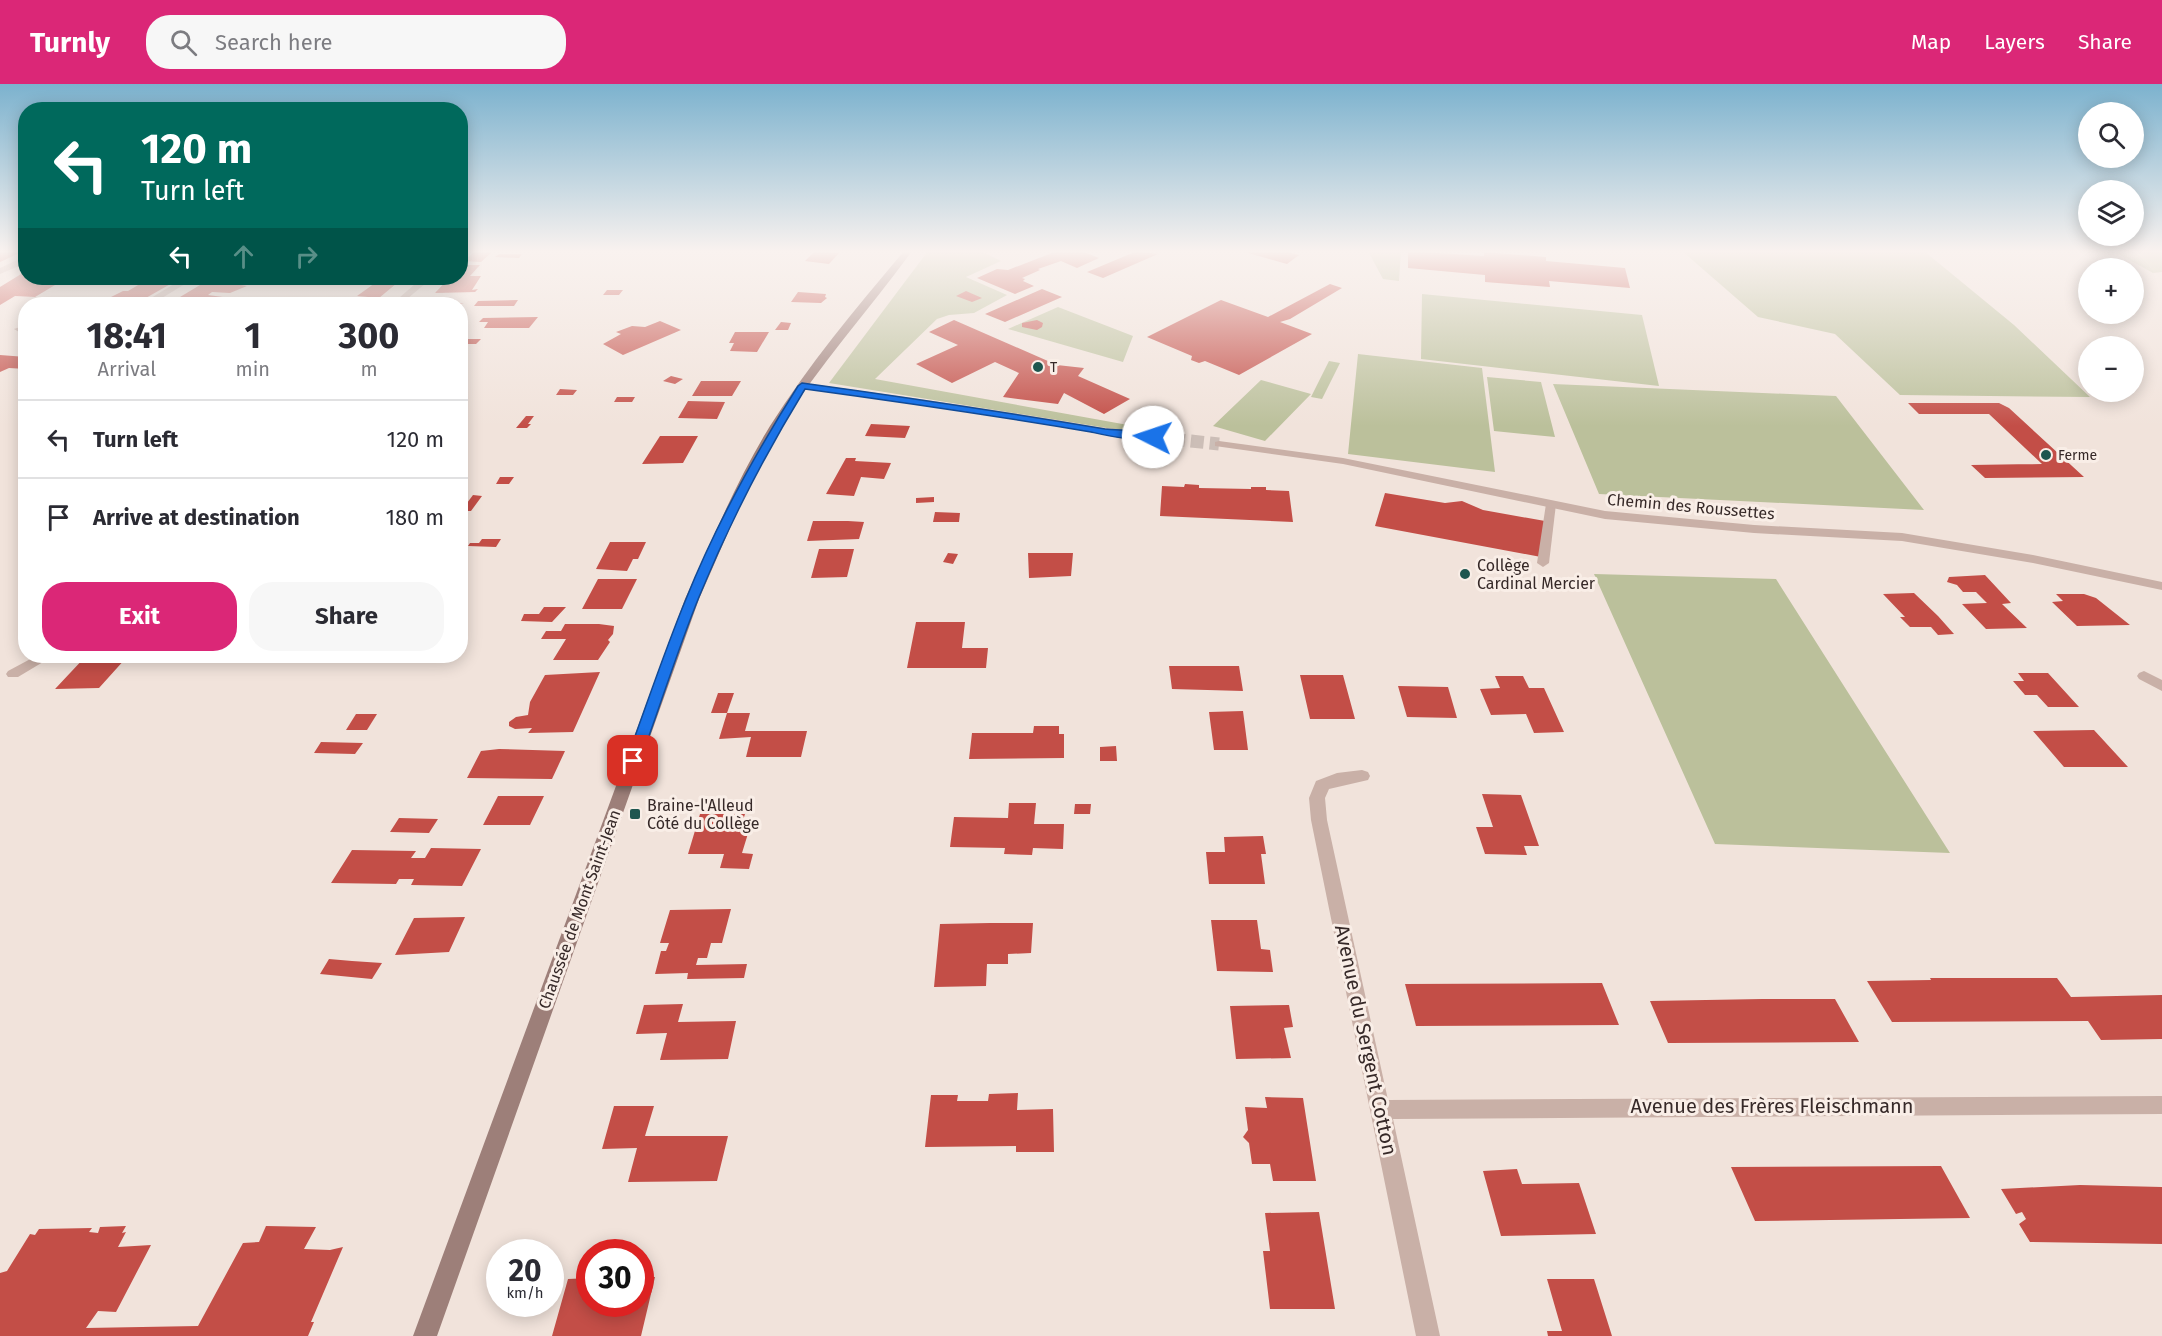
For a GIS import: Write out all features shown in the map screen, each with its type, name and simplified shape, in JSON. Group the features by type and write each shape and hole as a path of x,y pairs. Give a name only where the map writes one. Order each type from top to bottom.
{"main road":[{"name":"Chaussée de Mont Saint-Jean","path":"425,1336 692,599 738,496 766,444 802,386 862,309"}],"street":[{"path":"802,386 973,409 1119,434 1153,437"},
{"name":"Chemin des Roussettes","path":"1219,444 1343,461 1605,515 1667,522 1902,537 2033,559 2162,586"},
{"path":"13,674 33,663"},
{"path":"2144,676 2162,686"},
{"name":"Avenue du Sergent Cotton","path":"1362,776 1337,779 1322,785 1317,798 1319,820 1428,1336"},
{"name":"Avenue des Frères Fleischmann","path":"1381,1110 2162,1105"}],"lane":[{"path":"1543,563 1551,504"}],"green space":[{"path":"884,309 981,309 974,313 949,315 937,319 875,379 1139,427 1125,431 829,383"},
{"path":"1052,309 1064,309 1133,336 1123,362 1008,329"},
{"path":"1422,309 1584,309 1642,315 1659,386 1421,359"},
{"path":"1749,309 1995,309 2078,386 2078,397 1900,395 1835,334 1758,317"},
{"path":"1358,354 1482,368 1495,472 1348,454"},
{"path":"1329,361 1340,363 1322,399 1311,397"},
{"path":"1487,377 1541,382 1555,437 1494,431"},
{"path":"1261,380 1311,394 1265,441 1213,426"},
{"path":"1553,384 1836,396 1924,510 1599,494"},
{"path":"1594,574 1776,579 1950,853 1715,844"}],"building":[{"path":"995,309 1034,309 1005,322 985,314"},
{"path":"1202,309 1247,309 1268,317 1282,309 1306,309 1280,322 1312,334 1239,375 1205,361 1199,363 1191,360 1192,356 1147,337"},
{"path":"538,317 529,328 484,328 488,322 479,322 483,318"},
{"name":"T","path":"954,320 1057,365 1084,368 1078,376 1130,399 1104,414 1064,393 1058,404 1003,397 1019,373 995,362 952,383 916,364 958,345 929,332"},
{"path":"1037,320 1043,323 1042,327 1037,330 1022,327 1022,323"},
{"path":"660,321 681,330 623,355 603,344 621,334 616,332 632,326 645,327"},
{"path":"781,322 791,323 788,330 775,330"},
{"path":"735,332 769,332 757,352 730,351 734,343 729,343"},
{"path":"468,339 481,339 476,344 468,344"},
{"path":"0,355 18,356 18,369 9,368 0,372"},
{"path":"671,376 683,379 675,384 663,381"},
{"path":"701,381 741,381 732,396 692,396"},
{"path":"560,389 577,390 573,395 556,395"},
{"path":"617,397 635,397 632,402 614,402"},
{"path":"688,401 725,402 717,419 678,418"},
{"path":"1908,403 1999,403 2009,408 2084,477 1985,478 1971,465 2042,464 1989,414 1919,414"},
{"path":"526,416 534,416 528,424 531,424 527,428 516,428"},
{"path":"871,424 910,426 905,438 865,436"},
{"path":"660,436 698,436 683,463 642,464"},
{"path":"846,458 856,458 855,461 891,463 884,479 861,477 854,496 826,494"},
{"path":"500,477 514,477 509,484 496,484"},
{"path":"1185,484 1199,485 1199,488 1266,487 1266,490 1289,491 1293,522 1160,516 1162,486 1184,487"},
{"path":"1385,493 1445,503 1462,501 1483,510 1545,521 1541,557 1375,526"},
{"path":"473,495 482,496 471,511 468,511 468,502"},
{"path":"934,497 934,502 916,503 916,498"},
{"path":"935,512 960,513 959,522 933,522"},
{"path":"813,521 864,522 859,539 807,541"},
{"path":"482,539 501,539 496,547 468,546 470,543 479,543"},
{"path":"610,542 646,542 638,559 633,559 627,571 596,569"},
{"path":"819,549 854,549 847,577 811,578"},
{"path":"948,553 958,554 953,564 943,562"},
{"path":"1028,553 1073,553 1071,576 1029,578"},
{"path":"1985,575 2011,603 2002,604 2027,628 1986,629 1962,604 1987,603 1976,592 1963,592 1957,585 1947,582 1949,577"},
{"path":"598,579 637,579 622,609 582,609"},
{"path":"1914,593 1954,634 1938,635 1931,627 1910,627 1900,617 1905,617 1883,594"},
{"path":"2056,594 2084,594 2096,598 2130,625 2077,626 2052,602 2063,601"},
{"path":"544,607 566,607 552,622 521,621 524,614 539,614"},
{"path":"916,622 965,622 962,648 988,648 986,668 907,668"},
{"path":"565,624 614,626 613,634 608,640 610,642 598,660 553,660 566,639 541,639 546,631 561,631"},
{"path":"79,663 122,663 99,688 55,689"},
{"path":"1169,666 1239,666 1243,691 1172,689"},
{"path":"600,672 573,732 528,733 532,728 515,729 509,726 509,722 516,717 528,715 530,702 545,675"},
{"path":"2018,673 2048,673 2079,707 2048,707 2037,695 2025,695 2013,681 2024,681"},
{"path":"1300,675 1343,675 1355,719 1310,719"},
{"path":"1495,676 1523,676 1529,688 1544,688 1564,732 1534,733 1526,714 1491,715 1480,689 1500,688"},
{"path":"1398,686 1448,687 1457,718 1407,717"},
{"path":"718,693 734,693 727,713 711,713"},
{"path":"1243,711 1248,750 1214,750 1209,712"},
{"path":"727,713 750,713 745,731 807,731 801,757 746,757 751,737 719,739"},
{"path":"356,714 377,714 367,730 346,730"},
{"path":"1034,726 1059,726 1059,734 1064,734 1064,758 969,759 972,733 1033,733"},
{"path":"2094,730 2128,767 2064,767 2033,731"},
{"path":"321,742 363,743 355,754 314,753"},
{"path":"1116,746 1117,761 1100,761 1100,747"},
{"path":"499,749 565,751 552,779 467,778 481,751"},
{"path":"1482,794 1521,795 1539,846 1524,846 1527,855 1485,854 1476,827 1493,827"},
{"path":"498,796 544,796 530,825 483,825"},
{"path":"1009,803 1036,803 1034,824 1064,824 1063,849 1033,848 1032,855 1004,854 1005,848 950,847 954,817 1008,818"},
{"path":"1075,804 1091,804 1090,814 1074,814"},
{"path":"700,814 745,814 741,827 750,827 742,853 753,854 749,869 720,868 724,854 688,854"},
{"path":"399,818 438,819 429,833 390,832"},
{"path":"1263,836 1266,854 1261,854 1265,884 1209,884 1206,852 1225,852 1224,837"},
{"path":"431,848 481,849 462,886 411,885 414,879 399,879 396,884 331,883 352,850 416,851 411,858 425,858"},
{"path":"731,909 722,943 711,943 707,958 698,958 696,965 747,964 744,978 687,979 688,973 655,974 661,951 666,951 669,943 660,943 670,910"},
{"path":"465,917 449,952 395,955 414,918"},
{"path":"1211,920 1257,920 1261,949 1270,950 1273,972 1217,971"},
{"path":"1033,923 1031,953 1008,954 1008,964 987,964 986,986 934,987 940,924"},
{"path":"329,959 382,963 372,979 320,974"},
{"path":"1930,978 2057,978 2071,997 2162,995 2162,1039 2101,1040 2088,1021 1892,1022 1867,981 1931,980"},
{"path":"1602,983 1619,1025 1416,1026 1405,984"},
{"path":"1835,999 1859,1042 1668,1043 1650,1001"},
{"path":"683,1004 678,1022 736,1021 728,1059 660,1060 667,1033 636,1034 644,1005"},
{"path":"1289,1005 1293,1027 1284,1028 1291,1058 1236,1059 1230,1006"},
{"path":"1018,1093 1017,1110 1053,1109 1054,1152 1016,1152 1016,1146 925,1147 931,1095 958,1095 957,1101 988,1101 989,1094"},
{"path":"1265,1097 1303,1098 1316,1181 1273,1181 1270,1164 1252,1164 1249,1143 1243,1137 1248,1130 1245,1107 1267,1108"},
{"path":"614,1106 654,1106 645,1136 728,1136 717,1181 628,1182 637,1148 602,1149"},
{"path":"1941,1166 1970,1218 1755,1221 1731,1167"},
{"path":"1517,1169 1522,1184 1579,1183 1596,1234 1501,1236 1483,1171"},
{"path":"2080,1185 2162,1187 2162,1244 2030,1242 2019,1224 2026,1219 2022,1212 2016,1214 2001,1189"},
{"path":"1319,1212 1335,1309 1270,1309 1263,1251 1270,1251 1265,1213"},
{"path":"126,1226 122,1233 126,1232 118,1247 151,1245 116,1312 98,1311 86,1328 198,1326 243,1243 259,1242 266,1226 316,1227 304,1249 330,1250 343,1247 311,1322 314,1322 308,1336 0,1336 0,1273 7,1271 30,1234 35,1235 39,1229 92,1228 89,1232 98,1233 100,1227"},
{"path":"568,1279 576,1279 576,1317 646,1317 641,1336 552,1336 557,1317 564,1317 564,1293"},
{"path":"1547,1279 1594,1279 1612,1336 1548,1336 1547,1331 1562,1331"}],"tunnel":[{"path":"1153,437 1219,444"}],"place":[{"name":"T","path":"1038,367"},
{"name":"Ferme","path":"2046,455"},
{"name":"Collège Cardinal Mercier","path":"1465,574"},
{"name":"Braine-l'Alleud Côté du Collège","path":"635,814"}],"route":[{"path":"633,761 692,599 721,532 760,453 802,386 973,409 1119,434 1153,437"}]}
